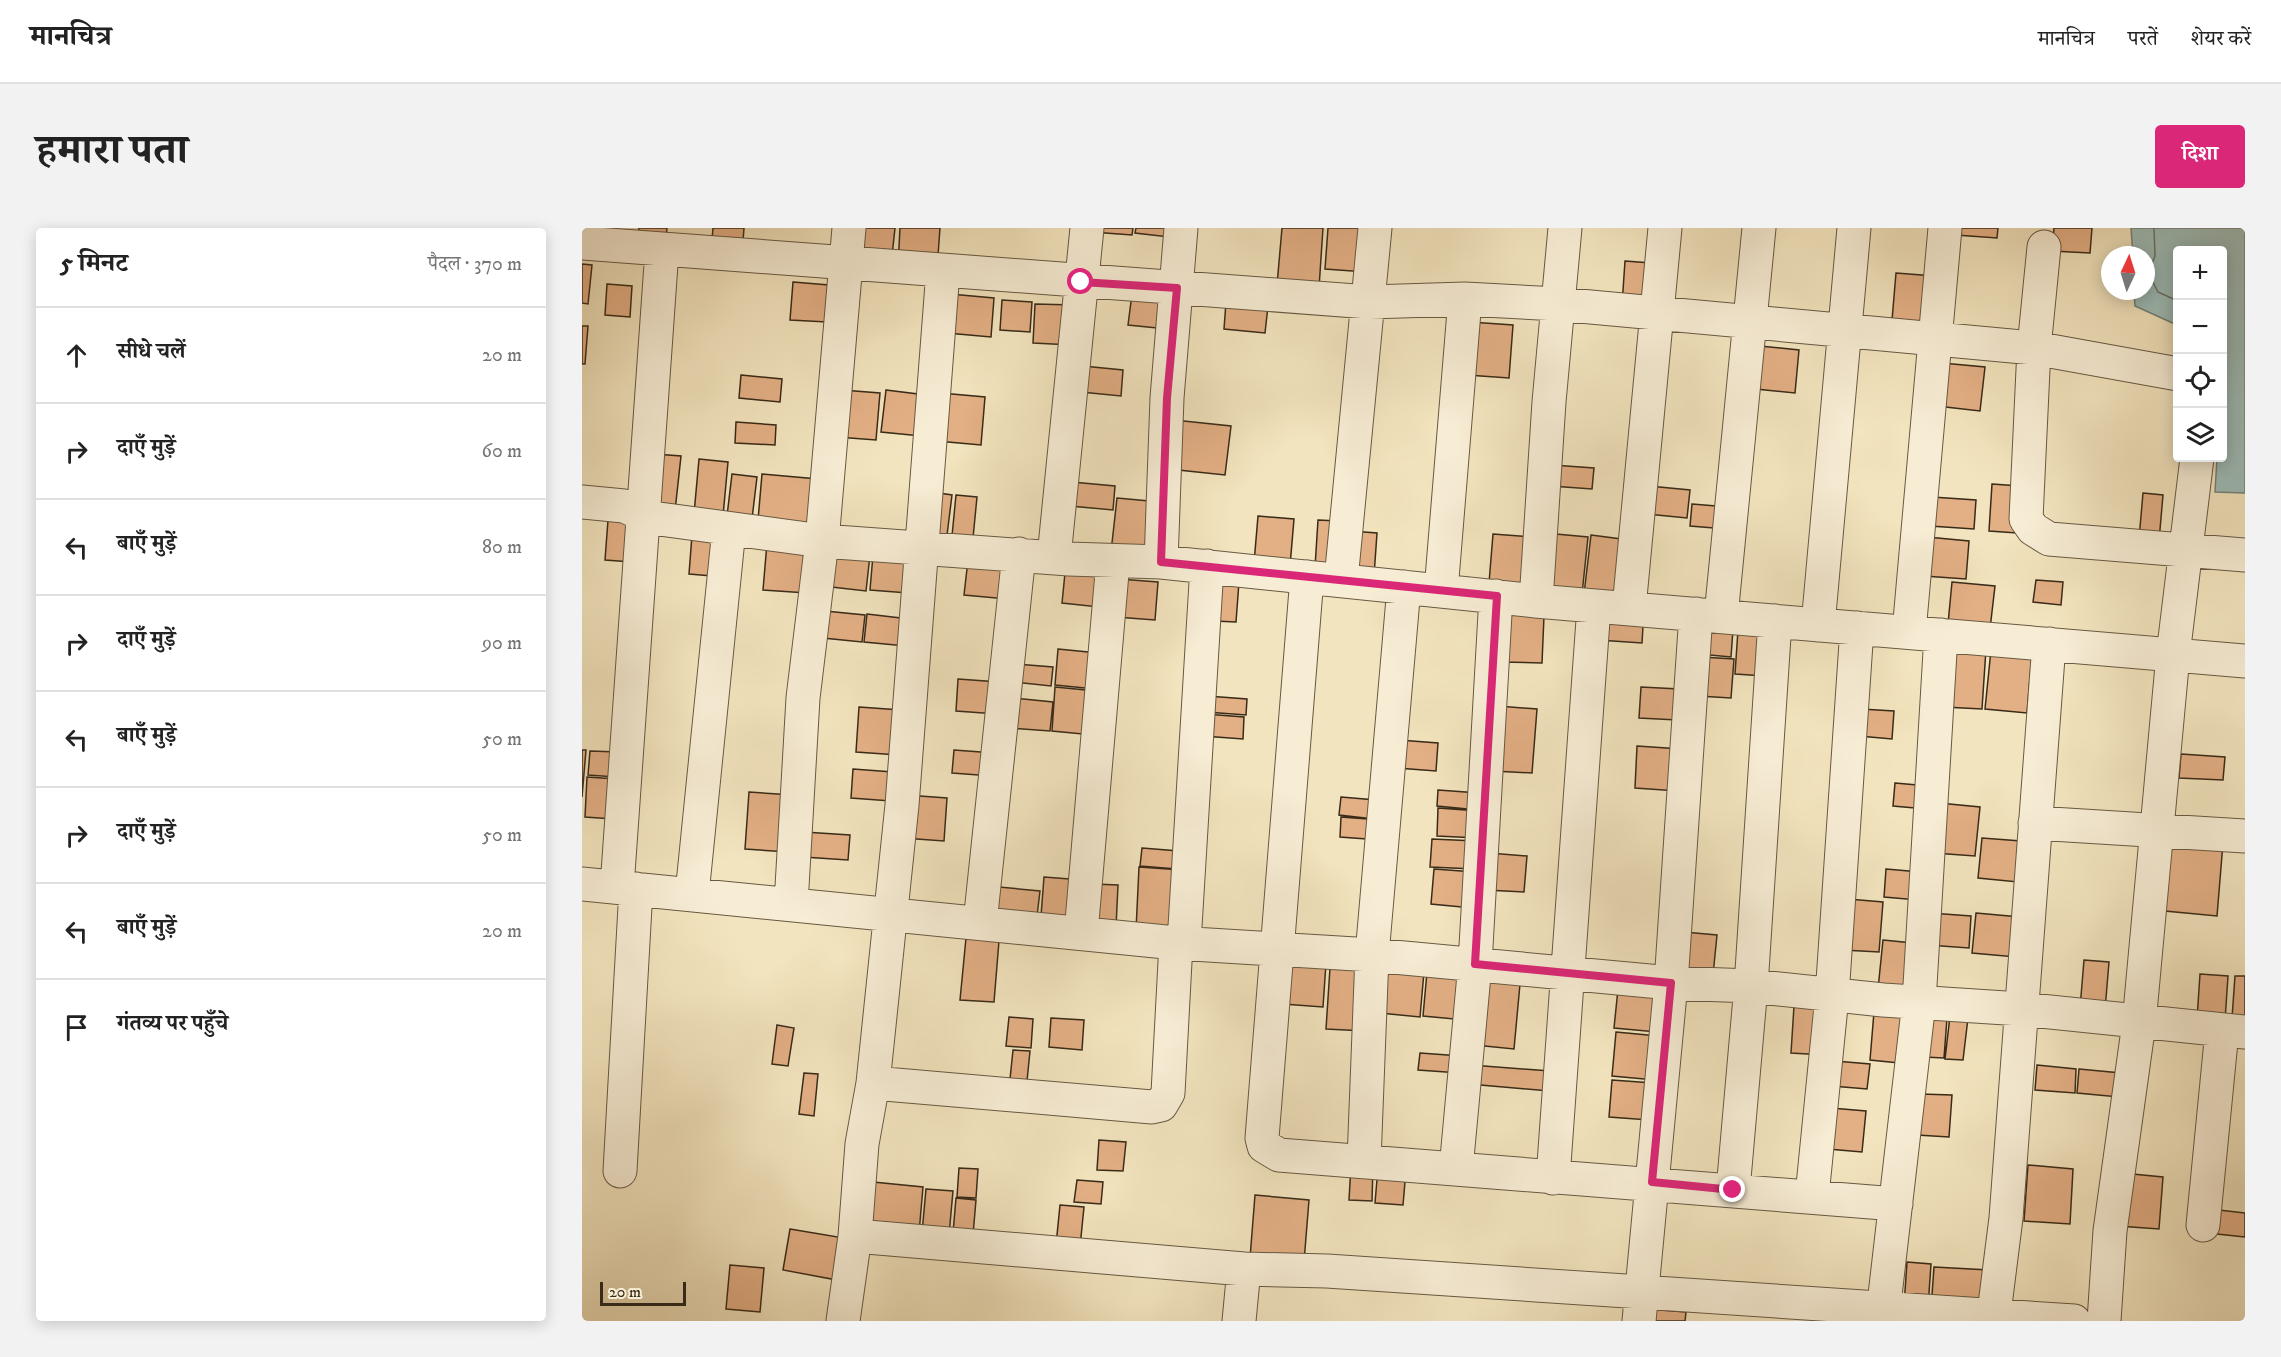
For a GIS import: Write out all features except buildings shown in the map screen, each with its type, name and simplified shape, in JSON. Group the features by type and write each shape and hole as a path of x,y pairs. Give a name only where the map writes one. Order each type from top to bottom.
{"street":[{"path":"791,904 803,698 822,541 849,228"},
{"path":"1054,557 1087,228"},
{"path":"1161,562 1167,398 1181,228"},
{"path":"1341,580 1375,228"},
{"path":"1536,601 1565,228"},
{"path":"1629,608 1665,228"},
{"path":"1640,1306 1708,615 1751,322 1759,228"},
{"path":"1818,624 1854,228"},
{"path":"1909,632 1937,339 1945,228"},
{"path":"582,243 667,243 846,264 1369,302 1465,299 1558,304 2034,348 2173,373"},
{"path":"620,1171 626,888 642,515 667,243"},
{"path":"2044,247 2034,348 2026,519 2033,529 2049,539 2245,555"},
{"path":"843,1321 855,1236 858,1182 873,1083 902,805 943,271"},
{"path":"1441,591 1465,299"},
{"path":"2103,1321 2110,1230 2139,1023 2173,655 2197,462"},
{"path":"582,502 624,506 642,515 822,541 1113,561 1161,562 1536,601 2245,661"},
{"path":"692,894 729,529"},
{"path":"980,923 1019,554"},
{"path":"1081,933 1113,561"},
{"path":"873,1083 1140,1106 1161,1105 1168,1094 1207,566"},
{"path":"1306,576 1262,1138 1264,1146 1279,1155 1553,1178 1652,1182 1896,1204"},
{"path":"1364,1161 1372,955 1404,587"},
{"path":"1456,1169 1475,964 1497,596"},
{"path":"1553,1178 1594,606"},
{"path":"1733,1190 1751,986 1775,621"},
{"path":"1812,1197 1832,996 1857,628"},
{"path":"1882,1314 1919,1002 1941,635"},
{"path":"1993,1318 2006,1218 2049,644"},
{"path":"2035,823 2245,836"},
{"path":"582,884 1180,943 1277,951 1372,955 1671,983 1751,986 1832,996 2021,1009 2139,1023 2234,1031 2204,1225"},
{"path":"855,1236 1244,1269 1327,1271 1640,1306 2074,1321"},
{"path":"1239,1321 1244,1269"}],"water":[{"path":"2131,228 2245,228 2245,493 2215,492 2217,462 2227,462 2227,246 2173,246 2173,323 2135,306 2135,300 2155,300 2155,246 2132,246"}],"route":[{"path":"1081,282 1177,288 1167,398 1161,562 1497,596 1475,964 1671,983 1652,1182 1733,1190"}]}
